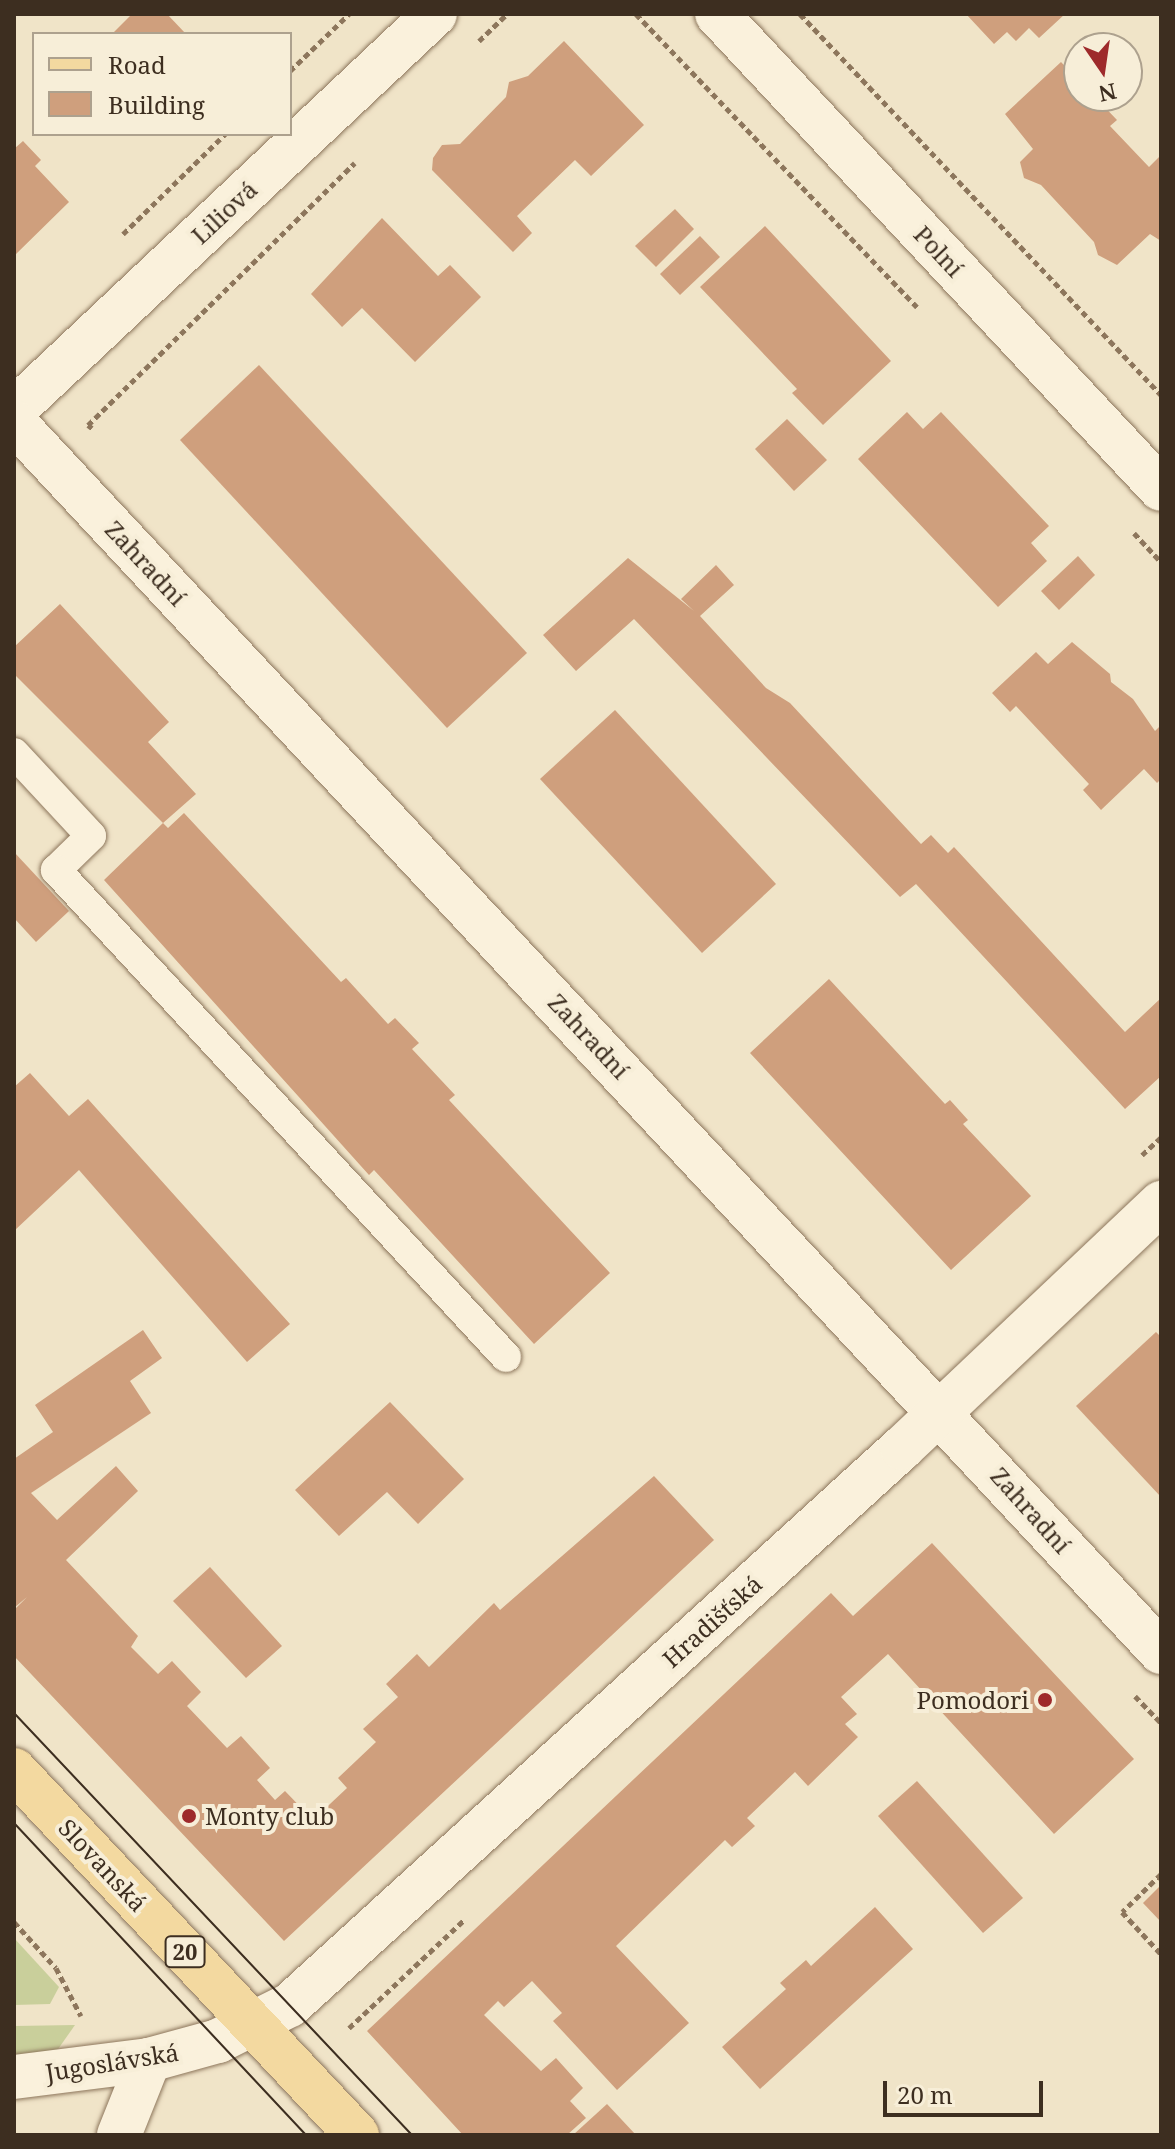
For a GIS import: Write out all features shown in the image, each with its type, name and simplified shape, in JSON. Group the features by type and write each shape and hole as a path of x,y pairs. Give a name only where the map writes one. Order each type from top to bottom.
{"main road":[{"name":"Slovanská","path":"14,1770 357,2135"}],"street":[{"name":"Liliová","path":"14,410 435,14"},
{"name":"Polní","path":"717,14 1161,489"},
{"name":"Zahradní","path":"14,422 941,1411 1161,1652"},
{"name":"Hradišťská","path":"253,2024 290,2005 941,1411 1161,1203"},
{"name":"Jugoslávská","path":"14,2077 149,2060 218,2041 253,2024"},
{"path":"119,2135 149,2060"}],"lane":[{"path":"14,753 91,836 56,870 506,1357"}],"path":[{"path":"292,69 349,14"},
{"path":"473,47 507,14"},
{"path":"636,14 921,311"},
{"path":"800,14 1161,395"},
{"path":"99,436 88,425 360,158"},
{"path":"1128,527 1161,562"},
{"path":"1161,1874 1122,1912 1161,1954"},
{"path":"14,1922 56,1968 81,2016"}],"green space":[{"path":"14,1938 59,1987 50,2004 14,2005"},
{"path":"75,2025 56,2052 14,2061 14,2026"}],"building":[{"path":"132,14 167,14 184,32 114,32"},
{"path":"966,14 1065,14 1039,38 1029,28 1016,41 1007,32 994,44"},
{"path":"564,41 644,125 591,176 575,160 517,216 532,233 513,252 432,170 433,158 442,145 460,144 506,97 509,82 528,76"},
{"path":"1061,62 1063,112 1109,112 1117,120 1110,126 1149,167 1161,155 1161,241 1150,234 1117,265 1098,255 1094,242 1041,185 1024,178 1020,162 1033,149 1005,114"},
{"path":"23,141 41,160 35,166 69,202 14,256 14,149"},
{"path":"675,209 694,229 656,267 635,246"},
{"path":"382,218 438,276 450,265 481,297 415,362 362,308 342,327 311,294"},
{"path":"765,226 891,361 823,425 792,393 797,389 700,287"},
{"path":"700,236 720,257 680,295 660,274"},
{"path":"259,365 527,653 447,728 180,440"},
{"path":"907,412 923,429 941,412 1049,526 1031,543 1047,561 998,607 858,459"},
{"path":"787,419 827,460 794,491 755,449"},
{"path":"1078,556 1095,575 1059,610 1041,591"},
{"path":"628,558 694,611 681,599 716,565 734,585 700,616 766,688 790,703 921,844 931,835 948,853 954,847 1125,1032 1161,998 1161,1076 1125,1109 916,884 900,897 634,619 576,671 543,635"},
{"path":"60,604 169,722 148,742 196,794 163,823 14,674 14,647"},
{"path":"1072,642 1110,674 1111,682 1133,699 1155,731 1161,725 1161,779 1157,783 1144,769 1101,810 1083,790 1089,784 1016,706 1010,712 992,693 1036,652 1048,664"},
{"path":"615,710 776,884 702,953 540,779"},
{"path":"184,813 341,982 346,978 388,1024 395,1018 419,1043 412,1049 455,1095 449,1100 610,1273 534,1344 374,1170 369,1175 104,880 163,823 168,828"},
{"path":"14,852 69,911 36,942 14,918"},
{"path":"829,979 945,1104 950,1100 968,1120 963,1124 1031,1196 951,1270 750,1053"},
{"path":"30,1073 69,1116 88,1099 290,1324 247,1362 79,1170 14,1231 14,1087"},
{"path":"143,1330 162,1358 130,1381 151,1413 31,1493 57,1520 116,1466 138,1491 66,1560 138,1636 131,1647 158,1674 172,1661 201,1692 187,1706 227,1748 241,1736 270,1768 257,1780 275,1800 285,1791 313,1820 347,1788 338,1778 376,1742 363,1729 398,1697 386,1684 417,1654 429,1667 494,1603 500,1610 654,1476 714,1540 284,1941 14,1656 14,1610 27,1597 14,1608 14,1459 53,1432 35,1405"},
{"path":"1156,1332 1161,1337 1161,1497 1076,1406"},
{"path":"390,1402 464,1479 418,1524 387,1492 339,1536 295,1490"},
{"path":"932,1543 1134,1759 1054,1834 888,1654 841,1697 857,1714 845,1724 858,1737 808,1786 795,1772 747,1818 755,1826 732,1847 725,1840 616,1946 689,2023 617,2090 553,2021 562,2013 532,1981 504,2007 498,2001 484,2015 541,2071 556,2058 583,2088 570,2101 586,2118 567,2135 463,2135 367,2031 831,1593 853,1616"},
{"path":"210,1567 282,1646 246,1678 173,1601"},
{"path":"917,1781 1023,1898 983,1933 878,1816"},
{"path":"1161,1885 1161,1922 1143,1903"},
{"path":"875,1907 913,1949 760,2089 722,2047 786,1989 780,1983 806,1960 811,1966"},
{"path":"607,2104 636,2135 573,2135"}],"tram line":[{"path":"14,1713 412,2135"},
{"path":"14,1823 306,2135"}],"place":[{"name":"Pomodori","path":"1045,1700"},
{"name":"Monty club","path":"189,1816"}]}
